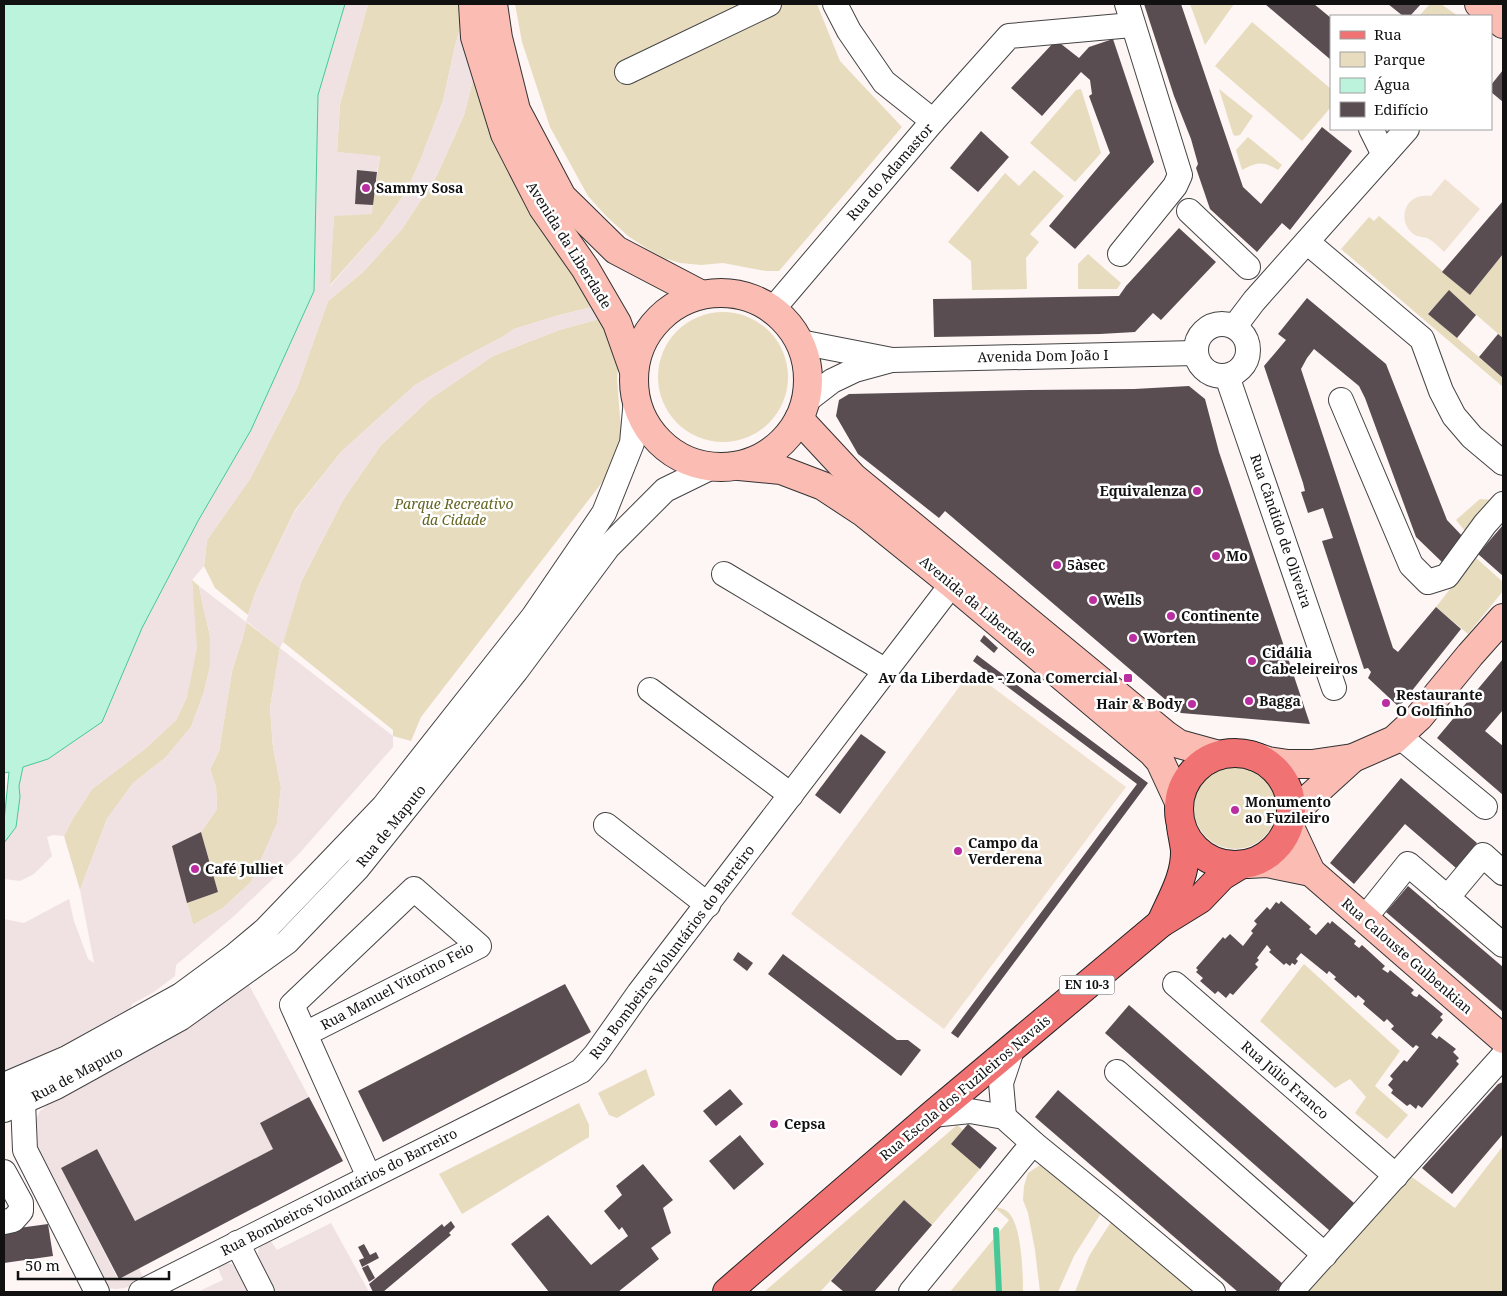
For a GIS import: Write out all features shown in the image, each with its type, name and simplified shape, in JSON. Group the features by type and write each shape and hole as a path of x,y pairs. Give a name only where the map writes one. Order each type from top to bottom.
{"main road":[{"name":"Avenida da Liberdade","path":"473,4 475,37 505,134 542,208 584,268 618,323 634,371"},
{"name":"Avenida da Liberdade","path":"493,4 498,38 516,110 562,197 616,250 700,294"},
{"path":"1479,4 1488,15"},
{"path":"725,292 750,297 773,309 789,324 800,342 807,363 809,382 803,410 784,441 764,457 739,466 712,467 686,460 663,446 646,424 636,399 634,371 639,350 649,331 662,315 680,302 700,294 725,292"},
{"name":"Avenida da Liberdade","path":"803,410 853,477 1166,735 1179,744 1219,755"},
{"name":"Avenida da Liberdade","path":"739,466 780,470 823,486 864,512 1152,752 1160,761 1180,811"},
{"path":"1353,758 1309,798 1290,821 1283,838 1274,850 1262,858 1244,864 1224,864 1209,859 1196,850 1187,837 1180,811 1184,786 1192,772 1204,762 1219,755 1236,753 1268,761 1312,764 1353,758 1394,740 1419,717 1470,654 1503,618"},
{"path":"1253,756 1270,765 1283,780 1290,797 1290,821"},
{"name":"Rua Escola dos Fuzileiros Navais","path":"1161,923 1179,883 1184,865 1185,850 1180,811"},
{"name":"Rua Calouste Gulbenkian","path":"1290,821 1311,872 1503,1039"},
{"name":"Rua Calouste Gulbenkian","path":"1244,864 1268,863 1311,872"},
{"name":"Rua Escola dos Fuzileiros Navais","path":"727,1292 932,1115 1161,923 1200,899 1222,876 1244,864"}],"street":[{"path":"627,72 769,4"},
{"path":"835,4 849,31 884,82 933,121"},
{"path":"1120,254 1174,186 1180,175 1130,14"},
{"name":"Rua do Adamastor","path":"773,309 933,121 1009,36 1130,14"},
{"path":"1372,130 1384,154"},
{"path":"1235,326 1254,301 1406,130"},
{"path":"1188,212 1248,267"},
{"path":"1307,242 1422,339 1454,416 1472,437 1503,463"},
{"path":"1227,323 1235,326 1245,335 1248,344 1249,354 1245,363 1239,370 1227,376 1214,375 1206,371 1201,366 1195,352 1198,338 1205,329 1213,324 1227,323"},
{"name":"Avenida Dom João I","path":"800,342 892,360 1195,352"},
{"name":"Avenida Dom João I","path":"803,410 832,380 855,370 892,360"},
{"name":"Rua Cândido de Oliveira","path":"1227,376 1334,688"},
{"name":"Rua de Maputo","path":"4,1085 67,1058 181,995 234,956 265,930 384,806 533,617 604,513 632,443 636,399"},
{"path":"1341,400 1411,565 1428,582 1447,576 1485,524 1503,504"},
{"name":"Rua de Maputo","path":"13,1106 56,1087 181,1018 287,942 357,869 516,671 608,546 665,490 712,467"},
{"path":"724,574 886,671"},
{"name":"Rua Bombeiros Voluntários do Barreiro","path":"141,1292 581,1071 596,1054 639,993 952,584"},
{"path":"650,690 791,795"},
{"path":"1399,736 1485,807"},
{"path":"606,825 708,904"},
{"path":"1447,898 1483,855 1503,873"},
{"path":"1364,919 1408,864 1503,945"},
{"name":"Rua Manuel Vitorino Feio","path":"305,1034 479,946 414,889 292,1005 369,1177"},
{"name":"Rua Júlio Franco","path":"1175,984 1396,1176"},
{"path":"1004,1116 1001,1083 1013,1047"},
{"path":"1291,1292 1503,1056"},
{"path":"67,1058 56,1068 31,1082 13,1106 25,1150 97,1292"},
{"path":"1117,1072 1325,1254"},
{"path":"932,1115 970,1111 1004,1116 1033,1143 1213,1292"},
{"path":"911,1292 1033,1143"},
{"path":"4,1172 21,1204 21,1211 14,1220 4,1222"},
{"path":"238,1243 262,1292"}],"green space":[{"path":"368,4 461,4 463,18 443,101 406,192 379,230 329,286 334,215 371,213 380,157 337,152 340,104"},
{"path":"515,4 817,4 840,61 902,127 779,271 766,271 723,263 701,265 680,263 664,258 628,236 588,196 550,127 522,42"},
{"path":"1190,4 1234,4 1205,45"},
{"path":"1430,4 1441,4 1457,15 1420,15"},
{"path":"1252,22 1330,88 1330,108 1302,141 1215,66"},
{"path":"474,76 596,306 514,329 415,385 341,452 295,510 256,591 248,615 215,588 204,566 207,540 250,479 297,388 328,301 363,272 402,229 437,175 464,115"},
{"path":"1081,89 1101,153 1075,182 1030,143 1076,90"},
{"path":"1219,89 1253,116 1240,135 1235,136 1233,134"},
{"path":"1248,137 1282,165 1278,170 1268,165 1260,164 1252,165 1242,170 1236,150"},
{"path":"1034,170 1064,196 1030,234 1039,242 1026,258 1027,289 972,290 971,261 948,242 1005,173 1019,186"},
{"path":"1379,216 1470,295 1503,254 1503,338 1449,291 1428,313 1503,378 1503,387 1341,249 1369,217 1374,221"},
{"path":"1088,254 1121,283 1117,289 1078,289 1078,264"},
{"path":"723,312 736,313 748,317 769,331 783,352 787,364 787,390 783,402 769,423 748,437 736,441 723,442 710,441 698,437 677,423 663,402 659,390 658,377 659,364 663,352 677,331 698,317 710,313"},
{"name":"Parque Recreativo da Cidade","path":"603,318 619,358 617,379 621,430 618,452 607,476 421,717 411,741 393,736 393,730 283,642 301,582 343,500 381,445 430,399 493,356 559,330"},
{"path":"1480,499 1494,500 1467,532 1456,520"},
{"path":"1475,557 1503,582 1503,591 1468,634 1436,607"},
{"path":"192,580 199,586 210,636 210,666 204,692 191,727 165,758 133,783 107,819 80,890 64,836 72,820 92,789 146,748 176,720 187,697 193,601"},
{"path":"246,622 280,648 270,708 273,747 281,787 277,824 251,882 223,908 193,925 187,903 218,892 201,832 217,809 216,787 210,769 219,751 232,671"},
{"path":"1235,767 1251,770 1264,779 1273,792 1276,808 1273,824 1264,837 1251,846 1235,849 1219,846 1206,837 1197,824 1194,808 1197,792 1206,779 1219,770"},
{"path":"1304,964 1400,1051 1375,1086 1408,1115 1387,1139 1355,1113 1366,1097 1350,1079 1335,1088 1260,1021"},
{"path":"646,1069 655,1095 617,1118 609,1115 598,1093"},
{"path":"579,1103 589,1125 589,1137 462,1214 439,1174"},
{"path":"957,1125 963,1130 980,1169 932,1225 904,1200 820,1292 764,1292"},
{"path":"1503,1146 1503,1292 1304,1292 1409,1175 1455,1208"},
{"path":"1048,1164 1103,1210 1074,1256 1058,1292 1040,1292 1035,1250 1028,1213 1023,1200 1024,1186 1028,1173 1040,1165"},
{"path":"994,1207 1003,1209 1013,1218 1021,1250 1023,1292 950,1292 1009,1220"},
{"path":"1113,1219 1201,1292 1075,1292 1089,1256"}],"shaded area":[{"path":"345,4 368,4 340,104 337,152 380,156 377,172 357,170 373,205 372,214 334,216 330,286 379,230 406,192 443,101 463,18 474,76 464,115 437,175 402,229 363,272 328,301 297,388 250,479 207,540 204,566 192,580 197,648 187,697 176,720 146,748 92,789 64,836 53,835 47,837 52,856 34,874 20,881 4,879 4,843 16,827 20,797 19,786 23,767 48,759 102,722 142,628 198,521 251,430 314,291 318,95"},
{"path":"1445,179 1480,209 1444,252 1429,239 1413,234 1407,227 1404,215 1411,200 1420,196 1431,196"},
{"path":"596,306 603,318 559,330 493,356 430,399 381,445 343,500 301,582 280,648 393,736 393,747 297,856 234,916 176,965 175,976 154,992 132,1004 128,1015 4,1079 4,919 24,923 69,899 74,921 88,959 94,963 80,890 107,819 133,783 165,758 191,727 204,692 210,666 210,636 199,586 246,622 256,591 295,511 341,452 415,385 514,329","holes":["247,622 280,648 270,708 273,747 281,787 277,823 251,882 223,908 193,925 173,846 201,832 217,809 216,787 210,769 219,751 232,671"]},
{"name":"Campo da Verderena","path":"971,671 1126,787 944,1029 791,914"},
{"path":"248,983 309,1097 260,1123 273,1149 135,1221 97,1149 61,1168 118,1279 139,1268 144,1280 125,1288 106,1288 35,1147 34,1124 40,1111 55,1099"},
{"path":"331,1223 369,1292 276,1292 261,1264 258,1253 260,1244 268,1237 277,1250"},
{"path":"216,1264 232,1264 239,1271 251,1292 197,1292 223,1280"}],"water":[{"path":"4,4 345,4 318,95 314,291 251,430 198,521 142,628 102,722 48,759 23,767 19,786 20,797 16,827 4,843 4,821 9,772 4,773"}],"building":[{"path":"1144,4 1181,4 1243,187 1261,204 1322,127 1352,151 1290,230 1282,223 1257,252 1210,209 1196,168 1198,164 1191,139 1174,96"},
{"path":"1265,4 1314,4 1330,17 1330,59"},
{"path":"1388,4 1421,4 1411,15 1402,15"},
{"path":"1113,39 1154,162 1075,249 1049,226 1110,153 1089,96 1092,94 1090,80 1081,72 1042,116 1011,88 1056,40 1079,58 1089,47"},
{"path":"1503,70 1503,102 1492,93 1492,84"},
{"path":"981,131 1009,157 978,192 950,168"},
{"name":"Sammy Sosa","path":"357,170 377,172 373,205 355,204"},
{"path":"1503,201 1503,254 1470,295 1442,272"},
{"path":"1179,228 1216,262 1161,320 1153,313 1135,332 934,337 933,299 1119,296"},
{"path":"1449,290 1476,315 1457,338 1428,314"},
{"path":"1307,298 1386,364 1447,520 1466,540 1443,563 1416,537 1359,386 1314,349 1301,369 1393,648 1398,652 1436,607 1461,629 1399,707 1368,678 1371,672 1368,668 1364,669 1322,541 1333,538 1323,508 1308,513 1301,492 1305,491 1303,483 1264,366 1286,340 1278,334"},
{"path":"1498,334 1503,338 1503,378 1479,357"},
{"name":"Continente","path":"1189,386 1205,399 1219,452 1310,724 1181,713 945,511 939,518 858,454 836,416 839,400 849,394 1134,389"},
{"path":"1503,525 1503,576 1478,554"},
{"path":"984,635 998,648 994,653 980,641"},
{"path":"977,655 1148,783 958,1038 951,1033 1137,784 973,661"},
{"path":"1503,659 1503,710 1485,731 1503,746 1503,795 1437,738"},
{"path":"861,734 886,752 840,814 815,795"},
{"path":"1401,778 1477,843 1456,868 1405,824 1354,884 1330,863"},
{"name":"Café Julliet","path":"201,832 218,892 187,903 172,846"},
{"path":"1408,886 1503,967 1503,1012 1386,912"},
{"path":"1281,901 1311,927 1309,929 1316,935 1328,922 1330,924 1332,921 1356,941 1354,944 1359,948 1362,945 1385,966 1382,969 1388,973 1390,970 1414,990 1411,993 1414,996 1417,997 1419,994 1443,1014 1440,1017 1443,1020 1431,1034 1437,1039 1439,1036 1456,1049 1453,1052 1459,1058 1456,1061 1459,1064 1422,1108 1418,1105 1416,1109 1410,1104 1407,1106 1391,1093 1393,1090 1388,1085 1393,1079 1390,1076 1404,1060 1407,1062 1419,1047 1416,1045 1413,1048 1391,1029 1394,1026 1387,1019 1384,1022 1363,1004 1365,1001 1358,995 1356,998 1334,979 1336,977 1329,971 1327,974 1301,953 1296,959 1298,961 1295,965 1292,963 1290,966 1286,963 1284,965 1269,952 1271,950 1267,945 1257,958 1259,960 1255,964 1258,967 1233,995 1230,993 1226,998 1218,991 1215,994 1200,981 1203,978 1196,972 1198,970 1196,968 1223,937 1225,939 1230,934 1243,946 1257,924 1254,921 1267,907 1270,910 1276,902 1279,904"},
{"path":"738,952 753,963 747,971 733,960"},
{"path":"783,954 897,1040 908,1040 921,1050 901,1076 768,974"},
{"path":"565,984 591,1032 383,1142 358,1091"},
{"path":"1129,1005 1354,1203 1330,1231 1105,1033"},
{"path":"1503,1082 1503,1134 1452,1194 1422,1168 1498,1084"},
{"path":"730,1089 743,1104 716,1126 703,1111"},
{"path":"1058,1090 1283,1284 1276,1292 1238,1292 1035,1117"},
{"path":"309,1097 343,1161 119,1279 61,1168 97,1149 135,1221 273,1149 260,1123"},
{"path":"968,1124 997,1148 980,1169 951,1144"},
{"path":"740,1135 764,1164 734,1190 709,1161"},
{"path":"643,1164 673,1200 663,1208 671,1233 651,1248 659,1259 618,1292 549,1292 511,1244 548,1215 591,1265 628,1236 622,1227 619,1230 604,1211 622,1195 616,1186"},
{"path":"904,1200 932,1225 874,1292 844,1292 831,1281"},
{"path":"451,1221 455,1227 449,1233 451,1235 383,1292 373,1292 369,1284 442,1224 444,1227"},
{"path":"48,1224 53,1256 4,1263 4,1230"},
{"path":"364,1244 370,1255 376,1252 379,1258 362,1267 359,1260 364,1258 358,1247"},
{"path":"368,1265 375,1278 369,1282 362,1268"}],"waterway":[{"path":"996,1230 999,1292"}],"place":[{"name":"Sammy Sosa","path":"366,188"},
{"name":"Equivalenza","path":"1197,491"},
{"name":"Mo","path":"1216,556"},
{"name":"5àsec","path":"1057,565"},
{"name":"Wells","path":"1093,600"},
{"name":"Continente","path":"1171,616"},
{"name":"Worten","path":"1133,638"},
{"name":"Cidália Cabeleireiros","path":"1252,661"},
{"name":"Av da Liberdade - Zona Comercial","path":"1128,678"},
{"name":"Bagga","path":"1249,701"},
{"name":"Restaurante O Golfinho","path":"1386,703"},
{"name":"Hair & Body","path":"1192,704"},
{"name":"Monumento ao Fuzileiro","path":"1235,810"},
{"name":"Campo da Verderena","path":"958,851"},
{"name":"Café Julliet","path":"195,869"},
{"name":"Cepsa","path":"774,1124"}]}
